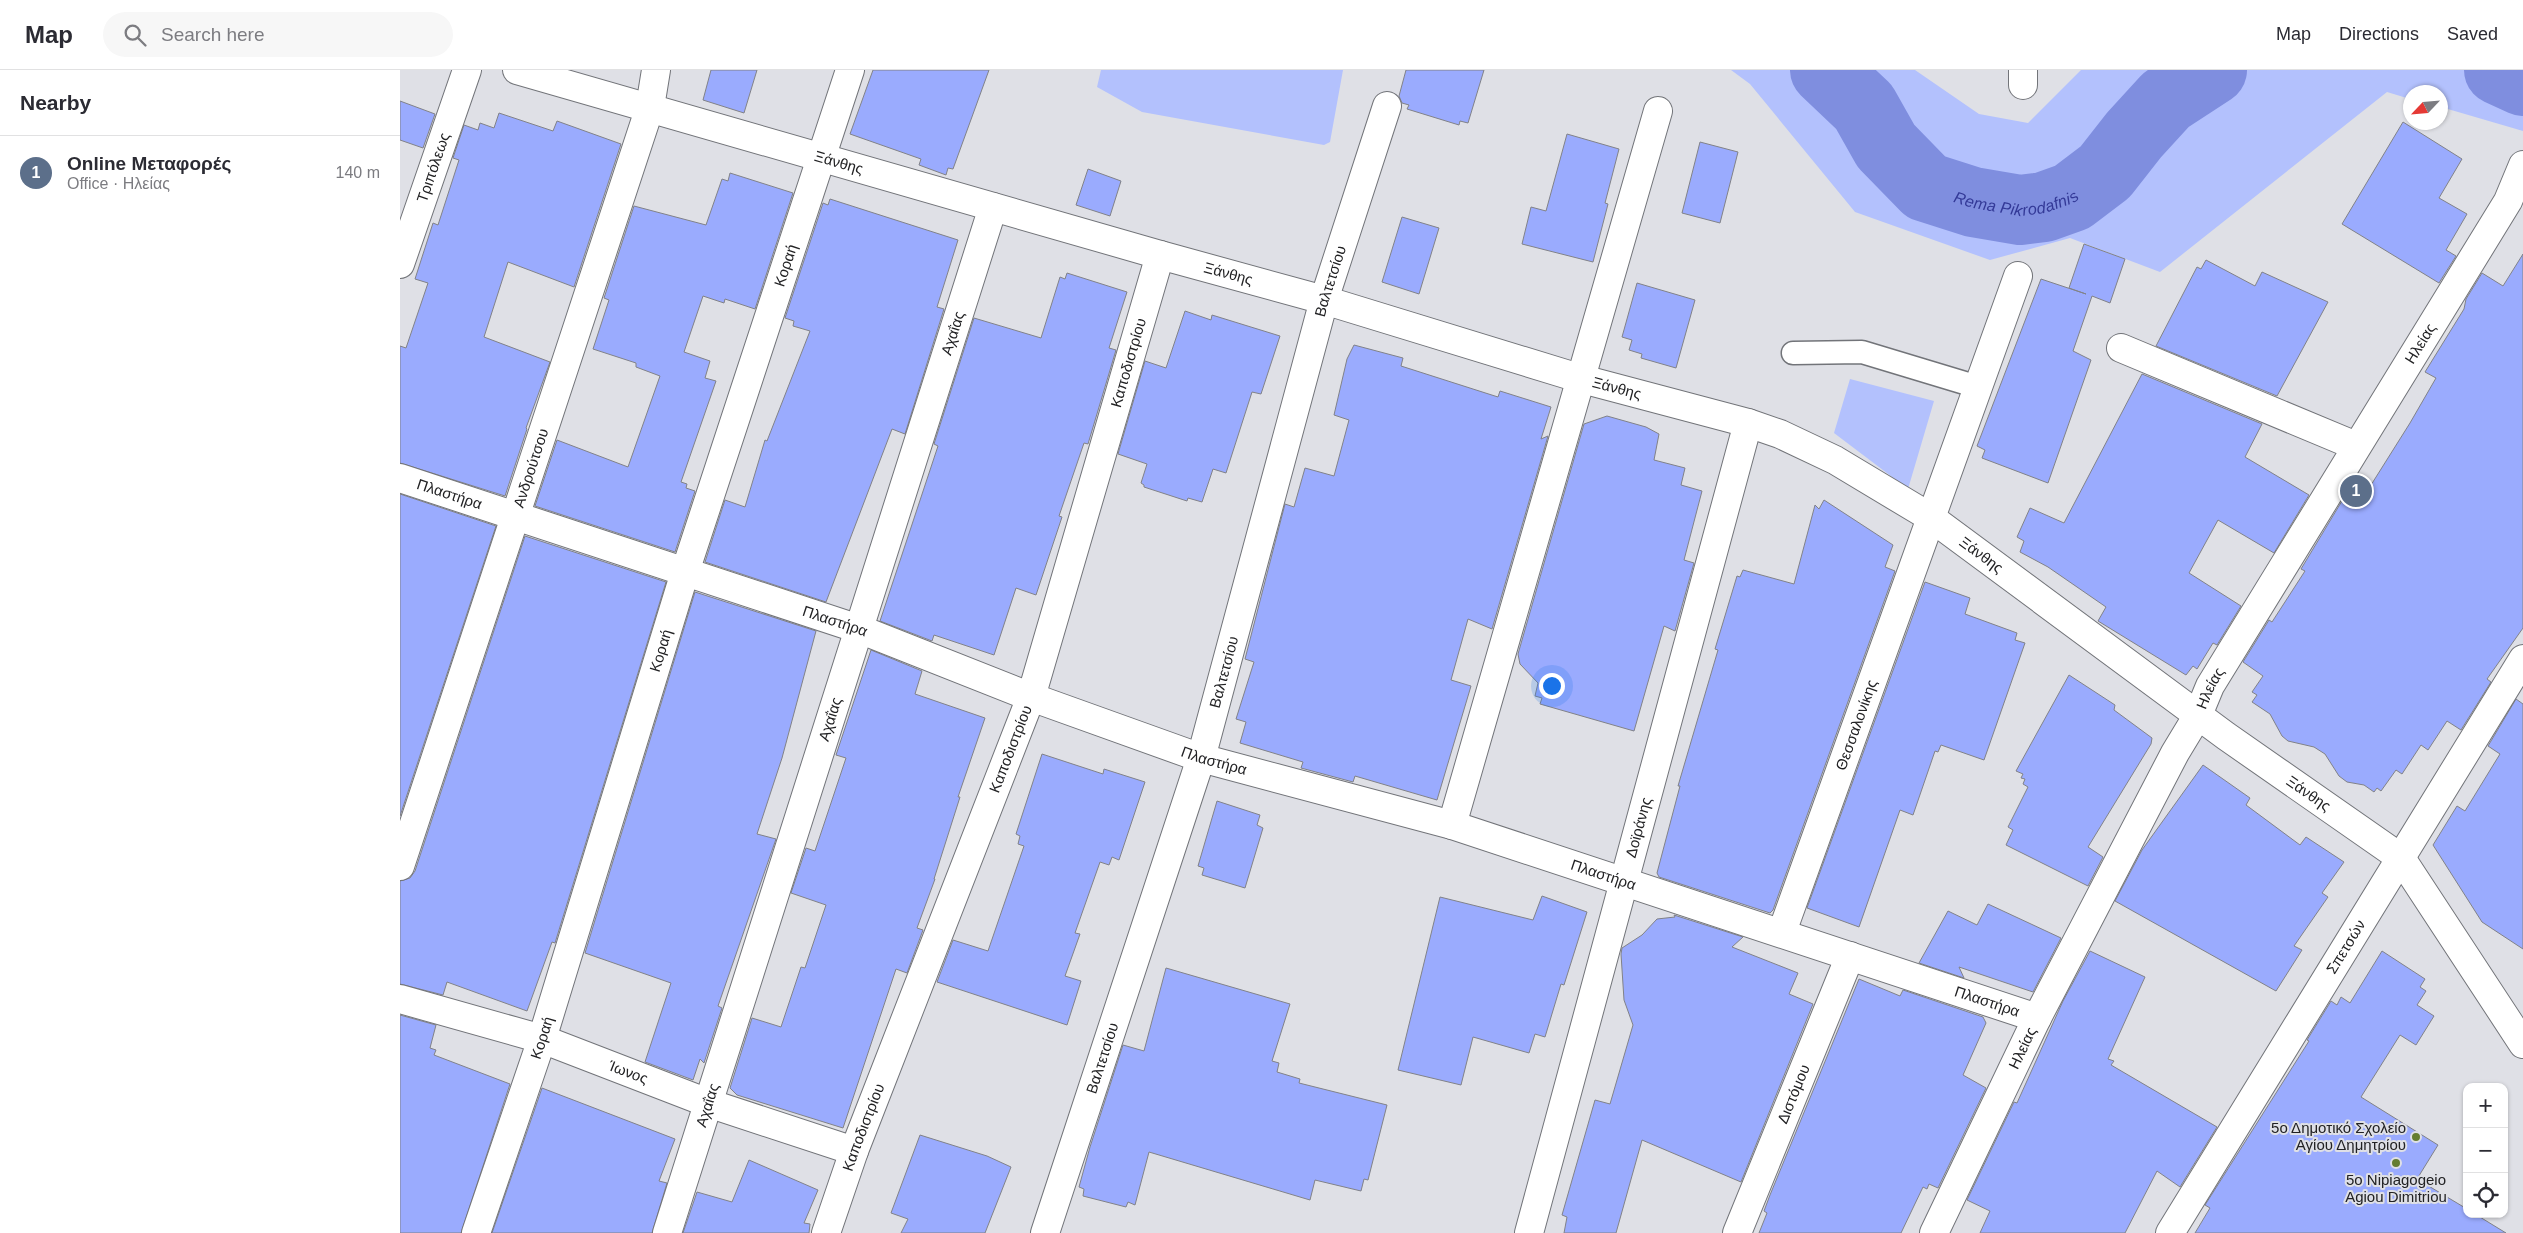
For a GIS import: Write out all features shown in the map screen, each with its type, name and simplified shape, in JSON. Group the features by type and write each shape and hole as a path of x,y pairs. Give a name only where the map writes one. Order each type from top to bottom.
{"street":[{"name":"Τριπόλεως","path":"400,264 468,70"},
{"name":"Ξάνθης","path":"517,70 1160,255 1324,300 1582,379 1748,423 1780,434 1835,460 1930,517 2198,715 2401,858 2523,1044"},
{"name":"Ανδρούτσου","path":"400,866 517,516 650,107 656,70"},
{"name":"Κοραή","path":"476,1233 542,1039 685,572 850,70"},
{"name":"Βαλτετσίου","path":"1045,1233 1201,758 1324,300 1387,106"},
{"path":"1452,825 1658,111"},
{"name":"Ηλείας","path":"1934,1233 2037,1018 2175,753 2198,715 2210,686 2508,201 2523,165"},
{"name":"Αχαΐας","path":"667,1233 993,207"},
{"name":"Καποδιστρίου","path":"826,1233 854,1151 1031,697 1160,255"},
{"name":"Θεσσαλονίκης","path":"1782,932 2018,276"},
{"path":"2121,348 2356,446"},
{"name":"Δοϊράνης","path":"1529,1233 1748,423"},
{"name":"Πλαστήρα","path":"400,478 859,629 1031,697 1201,758 1452,825 1782,932 2037,1018"},
{"name":"Σπετσών","path":"2170,1233 2523,660"},
{"name":"Διστόμου","path":"1737,1233 1850,956"},
{"name":"Ίωνος","path":"400,999 542,1039 708,1103 854,1151"}],"lane":[{"path":"1793,353 1862,352 1978,387"}],"shaded area":[{"path":"1101,70 1343,70 1330,142 1324,145 1142,112 1097,87"},
{"path":"1731,70 1915,70 1979,114 2028,123 2081,70 2523,70 2523,131 2448,109 2448,85 2403,85 2403,97 2387,92 2160,272 2070,238 1990,260 1855,212 1750,84"},
{"path":"1850,379 1934,401 1908,489 1834,433"}],"building":[{"path":"711,70 757,70 744,113 703,100"},
{"path":"873,70 989,70 953,169 948,168 946,175 919,165 921,159 850,134"},
{"path":"1406,70 1484,70 1468,123 1460,121 1459,125 1407,109 1409,105 1402,103 1399,96"},
{"path":"400,101 435,114 423,148 400,140"},
{"path":"499,113 553,131 557,121 621,144 574,287 508,262 484,337 550,362 526,428 505,496 400,463 400,346 406,348 428,283 415,279 433,223 438,225 459,160 453,158 464,125 478,130 480,123 494,128"},
{"path":"2403,122 2403,130 2416,130 2462,159 2439,198 2467,214 2446,250 2456,256 2439,283 2342,224"},
{"path":"1567,134 1619,149 1605,203 1608,204 1593,262 1522,244 1531,207 1546,211"},
{"path":"1700,142 1738,152 1720,223 1682,213"},
{"path":"1088,169 1121,181 1110,216 1076,205"},
{"path":"730,173 793,193 755,309 725,299 724,303 703,296 684,352 710,361 705,378 716,381 681,482 687,484 686,488 695,491 675,552 535,506 557,440 628,467 660,376 636,367 636,363 593,349 609,300 604,298 634,206 706,225 722,179 728,181"},
{"path":"830,199 958,240 937,307 944,309 905,434 892,429 826,602 705,562 725,500 745,507 765,440 767,441 810,331 793,326 794,321 785,318 823,203 828,205"},
{"path":"1402,217 1439,228 1419,294 1382,282"},
{"path":"2084,244 2125,259 2110,303 2092,296 2073,351 2091,360 2048,483 1982,458 1985,450 1977,446 2041,279 2086,294 2069,288"},
{"path":"2523,254 2523,628 2487,679 2491,682 2461,730 2447,721 2428,750 2421,745 2402,774 2396,770 2381,791 2377,788 2374,792 2364,785 2347,782 2339,776 2325,754 2314,747 2288,741 2282,736 2270,714 2252,702 2257,695 2252,692 2263,676 2243,662 2269,620 2272,622 2305,571 2301,569 2357,476 2371,485 2410,423 2436,378 2425,372 2464,309 2466,299 2482,273 2503,286"},
{"path":"2206,260 2255,286 2262,272 2328,302 2277,396 2156,346 2197,267 2201,269"},
{"path":"1067,273 1127,292 1109,348 1116,350 1088,444 1084,443 1059,516 1062,517 1036,595 1016,588 994,655 934,635 932,641 880,621 938,446 934,444 974,318 1041,338 1060,277 1065,279"},
{"path":"1637,283 1695,300 1676,368 1641,358 1642,354 1629,350 1632,340 1622,337"},
{"path":"1185,311 1211,320 1212,315 1280,336 1261,394 1252,392 1226,473 1213,469 1202,502 1188,498 1187,501 1144,487 1141,483 1147,464 1118,454 1145,361 1166,368"},
{"path":"1354,345 1403,358 1401,366 1498,397 1500,391 1551,407 1541,439 1548,436 1492,629 1468,619 1451,680 1471,686 1437,800 1355,776 1353,782 1301,768 1303,762 1240,743 1246,722 1236,719 1254,662 1245,659 1285,504 1294,507 1305,468 1334,476 1349,420 1334,415 1347,359"},
{"path":"2142,374 2262,424 2245,457 2309,495 2274,553 2218,520 2189,573 2241,606 2217,645 2213,643 2197,669 2193,666 2186,675 2098,621 2106,607 2048,567 2020,552 2024,541 2017,537 2030,508 2064,523"},
{"path":"1607,416 1646,427 1659,434 1654,460 1685,468 1681,485 1702,491 1684,560 1694,563 1675,631 1664,626 1634,731 1540,704 1542,698 1535,696 1538,683 1520,664 1518,654 1584,424"},
{"path":"400,494 496,526 400,816"},
{"path":"1824,500 1893,545 1885,567 1895,571 1773,910 1770,913 1659,877 1657,873 1680,786 1678,786 1718,650 1715,649 1737,576 1740,577 1743,570 1794,584 1815,505 1819,509"},
{"path":"525,536 666,582 555,943 552,942 527,1011 447,982 443,995 400,984 400,881 410,878 415,871"},
{"path":"1925,582 1970,598 1965,614 2017,633 2015,640 2025,643 1984,760 1941,745 1938,752 1935,751 1913,815 1900,810 1859,927 1807,908"},
{"path":"695,592 816,631 782,758 757,834 776,839 718,1006 722,1008 704,1063 700,1059 693,1080 645,1062 671,983 585,953"},
{"path":"871,650 922,671 915,694 985,718 958,797 960,797 935,879 917,928 923,930 907,973 896,969 843,1128 737,1095 730,1088 752,1018 781,1027 801,967 805,968 826,905 791,893 806,848 815,851 846,758 836,755"},
{"path":"2069,675 2115,705 2114,710 2152,738 2151,744 2088,847 2103,857 2088,886 2006,845 2013,830 2008,827 2028,787 2023,784 2025,779 2021,778 2023,774 2016,771"},
{"path":"2516,699 2523,704 2523,949 2482,922 2433,845 2457,806 2465,811 2500,754 2488,746"},
{"path":"1042,754 1103,774 1104,769 1145,782 1119,860 1112,857 1109,865 1100,862 1075,933 1080,934 1065,976 1081,981 1067,1025 937,982 953,940 988,951 1024,846 1018,844 1020,836 1016,834"},
{"path":"2203,765 2250,798 2246,805 2300,845 2306,837 2344,862 2322,893 2328,897 2294,946 2302,950 2276,991 2115,901 2142,850"},
{"path":"1217,801 1260,815 1257,825 1263,828 1245,888 1202,875 1204,868 1198,866"},
{"path":"1542,896 1587,912 1564,985 1561,984 1545,1037 1535,1034 1529,1053 1473,1037 1461,1085 1398,1070 1440,897 1533,920"},
{"path":"1988,904 2061,938 2033,992 1959,967 1964,978 1919,963 1948,911 1977,925"},
{"path":"1674,915 1743,937 1732,947 1798,973 1789,994 1813,1004 1741,1182 1642,1140 1616,1233 1564,1233 1567,1217 1562,1215 1595,1100 1610,1104 1633,1025 1624,1000 1622,948 1642,935 1657,919 1675,917"},
{"path":"2090,951 2145,977 2108,1059 2114,1061 2111,1065 2217,1127 2180,1187 2157,1171 2125,1233 1980,1233 1990,1211 1967,1200 2014,1102 2017,1103 2063,1001"},
{"path":"2382,951 2425,979 2420,987 2426,991 2417,1005 2434,1016 2416,1045 2400,1035 2361,1097 2438,1145 2417,1179 2463,1207 2463,1218 2482,1218 2506,1233 2195,1233 2210,1208 2205,1205 2309,1041 2307,1040 2331,1001 2337,1005 2341,997 2350,1003"},
{"path":"1166,968 1290,1004 1272,1061 1279,1063 1277,1072 1300,1079 1299,1083 1387,1105 1368,1180 1364,1179 1361,1191 1315,1180 1310,1200 1149,1152 1135,1205 1128,1202 1126,1207 1083,1196 1084,1189 1079,1187 1123,1045 1144,1051"},
{"path":"1859,979 1900,996 1903,990 1983,1017 1986,1023 1963,1075 1986,1088 1938,1188 1929,1184 1927,1189 1923,1187 1901,1233 1759,1233 1767,1213 1764,1211 1770,1195"},
{"path":"400,1015 436,1025 430,1048 436,1050 434,1055 510,1084 461,1233 400,1233"},
{"path":"542,1088 675,1139 659,1181 667,1183 652,1233 492,1233"},
{"path":"920,1135 987,1156 1011,1167 985,1233 901,1233 908,1219 891,1213"},
{"path":"749,1160 818,1190 804,1223 810,1224 809,1233 683,1233 697,1192 732,1202"}],"waterway":[{"name":"Rema Pikrodafnis","path":"1825,70 1864,107 1886,146 1926,187 1973,202 2020,210 2044,207 2072,197 2105,172 2134,135 2166,100 2212,70"},
{"name":"Rema Pikrodafnis","path":"2499,70 2523,81"}],"place":[{"name":"Online Μεταφορές","path":"2356,491"},
{"name":"5ο Δημοτικό Σχολείο Αγίου Δημητρίου","path":"2416,1137"},
{"name":"5o Nipiagogeio Agiou Dimitriou","path":"2396,1163"}]}
